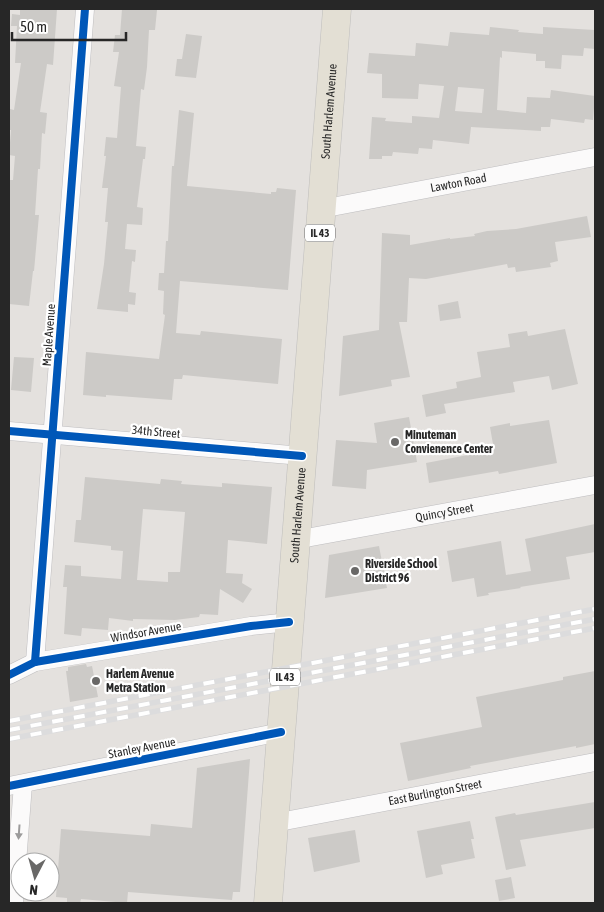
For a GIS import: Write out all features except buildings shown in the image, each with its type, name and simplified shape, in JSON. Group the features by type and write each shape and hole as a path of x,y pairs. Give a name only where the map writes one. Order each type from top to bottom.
{"main road":[{"name":"South Harlem Avenue","path":"268,903 337,9"}],"street":[{"name":"Maple Avenue","path":"35,662 85,9"},
{"name":"Lawton Road","path":"321,209 595,157"},
{"name":"34th Street","path":"9,431 302,456"},
{"name":"Quincy Street","path":"295,540 595,485"},
{"name":"Windsor Avenue","path":"9,676 35,662 251,626 289,622"},
{"name":"Stanley Avenue","path":"16,785 280,732"},
{"name":"East Burlington Street","path":"274,823 595,762"},
{"path":"14,903 16,785"}],"railway":[{"path":"9,721 595,609"},
{"path":"9,730 595,619"},
{"path":"9,739 595,628"}],"cycle path":[{"path":"35,662 85,9"},
{"path":"9,431 302,456"},
{"path":"9,675 35,662 251,626 289,622"},
{"path":"9,786 281,732"}],"place":[{"name":"Minuteman Convienence Center","path":"395,442"},
{"name":"Riverside School District 96","path":"355,571"},
{"name":"Harlem Avenue Metra Station","path":"96,681"}]}
